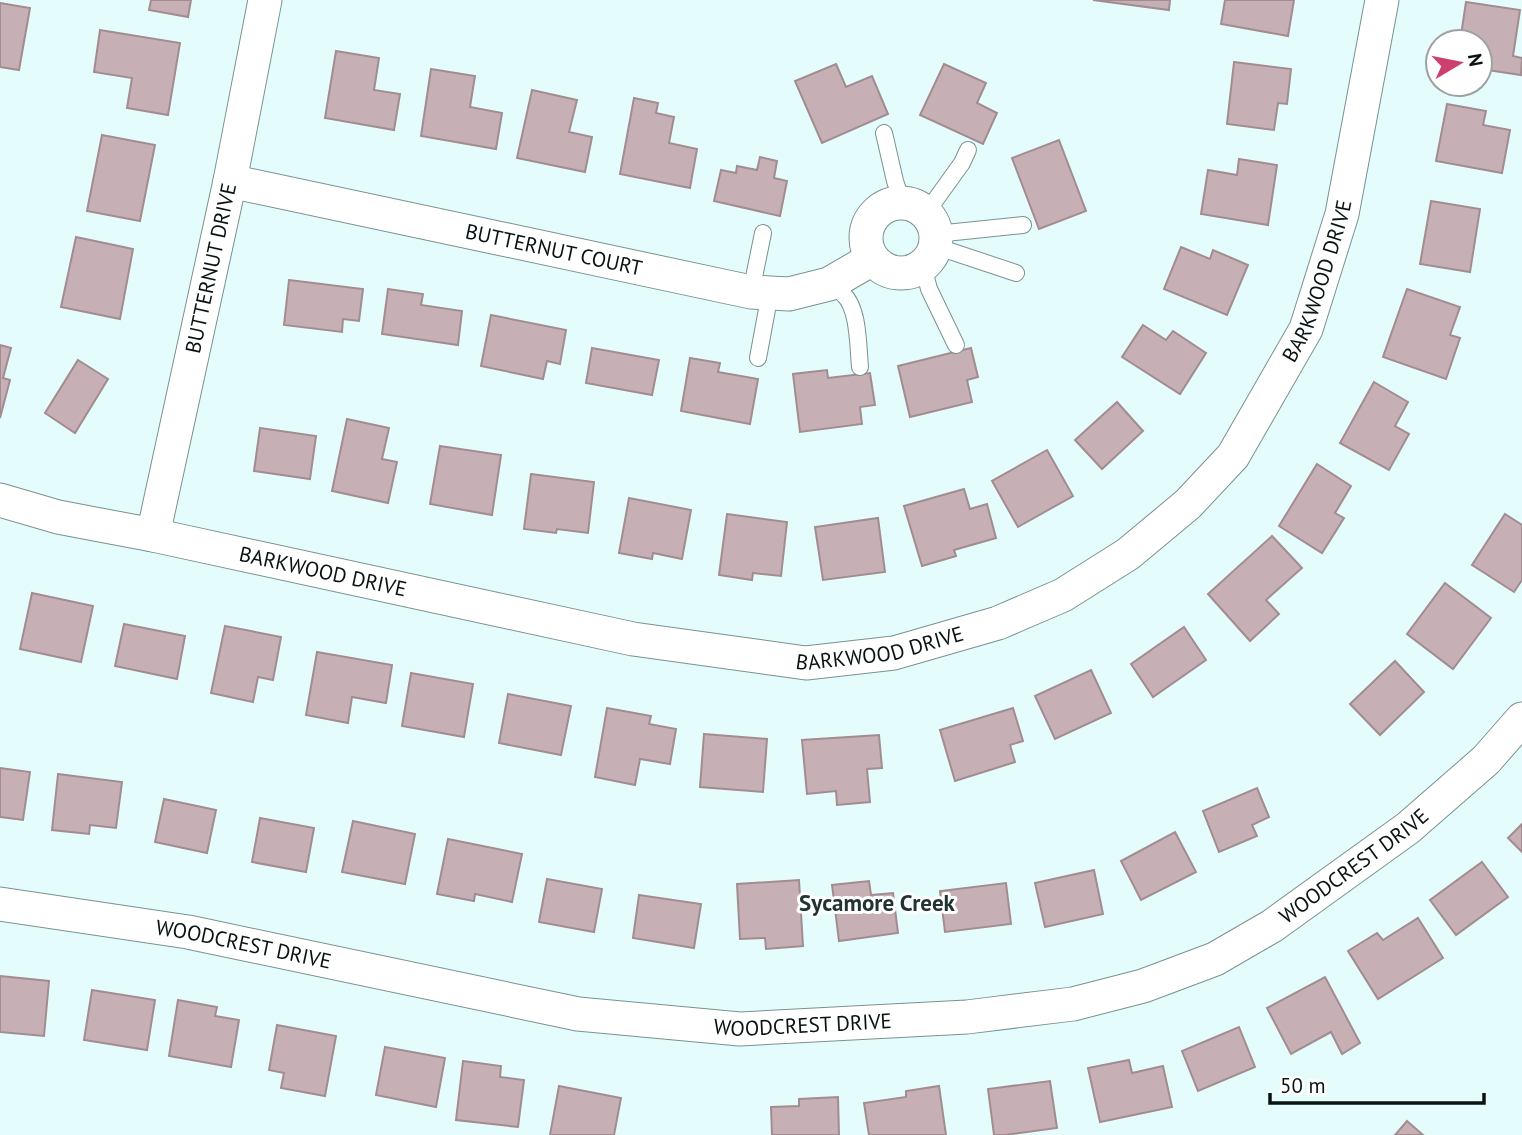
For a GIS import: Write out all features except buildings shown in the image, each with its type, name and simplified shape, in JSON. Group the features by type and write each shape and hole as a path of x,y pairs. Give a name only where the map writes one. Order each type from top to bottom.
{"street":[{"name":"BUTTERNUT DRIVE","path":"153,535 230,181 265,0"},
{"name":"BARKWOOD DRIVE","path":"0,500 58,517 153,535 633,639 806,663 894,653 998,623 1063,594 1128,554 1188,503 1233,456 1306,328 1342,214 1382,0"},
{"name":"BUTTERNUT COURT","path":"230,181 760,293 789,294 829,284 872,259"},
{"path":"889,205 924,232 914,272 891,272 872,259 867,248 866,234 878,211 889,205"},
{"name":"WOODCREST DRIVE","path":"0,904 188,932 578,1014 740,1028 967,1017 1073,1004 1143,986 1215,959 1272,926 1408,828 1486,760 1522,719"}],"lane":[{"path":"884,133 895,181 924,232 929,289 956,345"},
{"path":"924,232 968,150"},
{"path":"924,232 1023,225"},
{"path":"924,232 1016,273"},
{"path":"758,358 764,233"},
{"path":"829,284 845,295 852,307 860,367"}],"district":[{"name":"Sycamore Creek","path":"877,903"}]}
